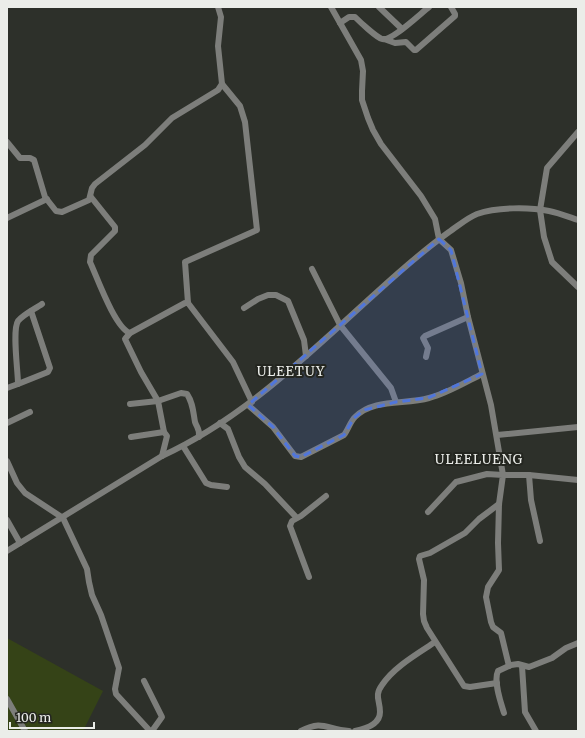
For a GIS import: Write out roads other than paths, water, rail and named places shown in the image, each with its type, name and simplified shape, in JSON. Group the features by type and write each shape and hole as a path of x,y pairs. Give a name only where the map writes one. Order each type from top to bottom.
{"street":[{"path":"218,7 221,17 218,46 222,84 240,106 246,122 257,230 185,262 188,303 233,362 250,404 273,427 295,456 300,457 344,435 354,418 364,410 396,402 428,398 482,374"},
{"path":"331,7 361,60 363,71 362,100 373,130 381,144 421,196 435,219 439,239 451,250 461,283 497,435 504,475 499,504 499,570 488,587 486,597 491,622 493,627 501,633 509,666"},
{"path":"379,7 402,29"},
{"path":"384,39 396,34 429,7"},
{"path":"340,23 349,17 355,17 380,38 397,43 406,42 414,50 416,50 455,16 451,7"},
{"path":"7,142 20,158 30,158 34,160 41,185 47,199 54,210 60,212 89,200 91,197 92,188 95,184 146,145 172,118 218,90 222,84"},
{"path":"218,90 228,91"},
{"path":"578,132 547,168 540,210 544,237 552,262 578,287"},
{"path":"91,197 115,227 115,230 91,255 90,262 115,318 126,331 130,333"},
{"path":"7,218 47,199"},
{"path":"7,550 63,518 162,456 199,437 250,404 306,356 396,274 439,239 468,218 482,213 511,209 555,212 578,220"},
{"path":"312,269 340,325 391,388 396,402"},
{"path":"244,308 258,299 268,295 276,295 288,301 304,340 306,356"},
{"path":"162,456 167,436 164,432 158,401 126,342 126,337 130,333 185,303 188,303"},
{"path":"18,384 17,322 20,318 42,304"},
{"path":"7,388 48,372 50,368 31,311"},
{"path":"426,356 428,348 423,338 425,336 468,317"},
{"path":"130,404 158,401 184,393 187,394 194,409 195,422 200,430 199,437"},
{"path":"7,423 30,412"},
{"path":"220,423 228,429 239,457 245,467 265,484 296,517"},
{"path":"497,435 578,428"},
{"path":"131,438 164,432"},
{"path":"184,446 206,483 211,485 227,486"},
{"path":"7,460 17,483 25,493 63,518 87,568 92,595 119,668 116,692 124,703 151,731 162,717 144,681"},
{"path":"428,512 456,482 487,474 529,475 578,480"},
{"path":"529,475 532,506 540,542"},
{"path":"309,577 290,528 290,523 296,517 301,516 326,496"},
{"path":"497,683 464,686 426,628 423,614 424,580 420,558 461,535 499,504"},
{"path":"7,520 20,543"},
{"path":"355,731 367,728 378,719 380,710 377,697 387,678 435,642"},
{"path":"504,713 498,694 497,672 509,666 518,664 529,667 546,661 566,648 578,643"},
{"path":"522,666 525,712 536,731"},
{"path":"7,699 25,731"},
{"path":"302,731 310,726 318,724 337,730 349,731"}],"district":[{"name":"ULEETUY","path":"291,371"},
{"name":"ULEELUENG","path":"479,459"}]}
